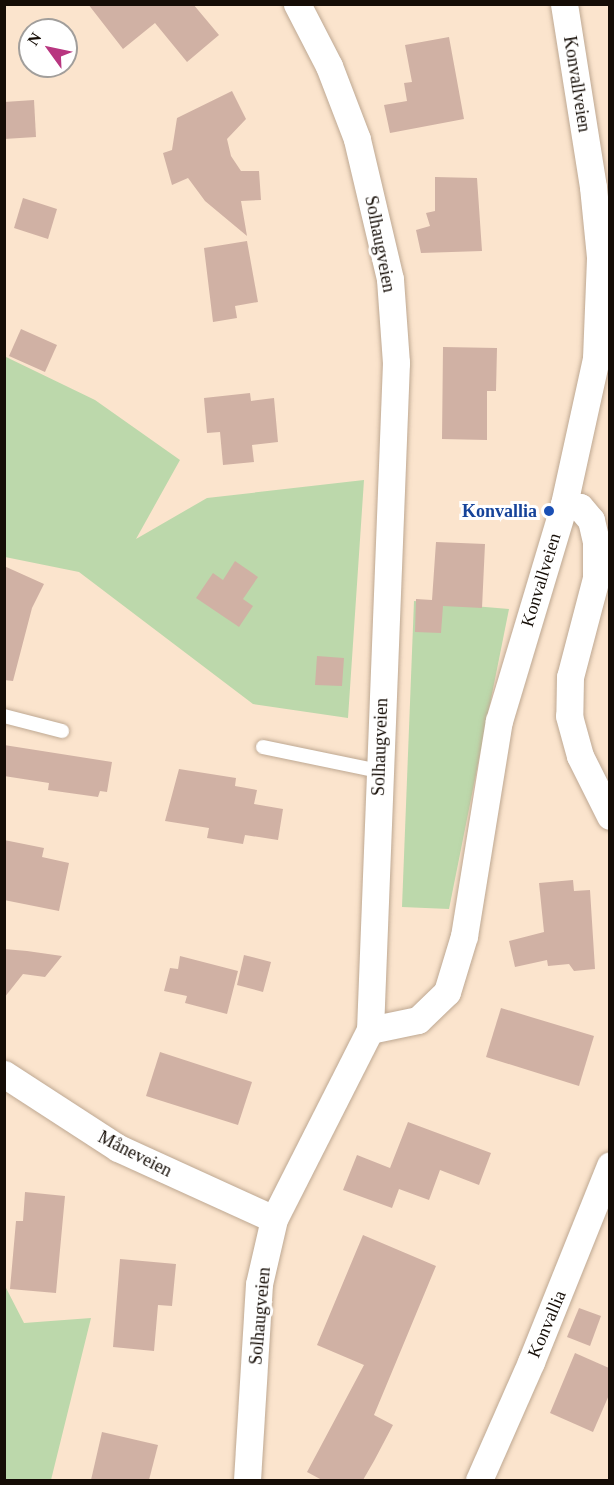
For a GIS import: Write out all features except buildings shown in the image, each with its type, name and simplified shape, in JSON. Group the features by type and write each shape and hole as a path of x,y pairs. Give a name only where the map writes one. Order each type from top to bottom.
{"street":[{"name":"Solhaugveien","path":"247,1480 259,1284 274,1219 370,1029 396,363 390,279 357,139 329,66 297,4"},
{"name":"Konvallveien","path":"370,1029 418,1020 447,992 464,936 499,721 564,504 597,358 600,257 593,187 564,4"},
{"path":"564,504 580,507 591,520 596,542 596,578 570,677 569,716 580,756 609,816"},
{"name":"Måneveien","path":"4,1074 118,1148 274,1219"},
{"name":"Konvallia","path":"478,1480 536,1351 609,1165"}],"lane":[{"path":"4,716 62,731"},
{"path":"263,747 379,771"}],"green space":[{"path":"4,356 95,400 180,460 136,539 207,498 364,480 348,718 253,704 79,572 5,557"},
{"path":"414,601 509,609 449,909 402,907"},
{"path":"4,1284 24,1323 91,1318 51,1480 5,1480"}],"place":[{"name":"Konvallia","path":"549,511"}]}
